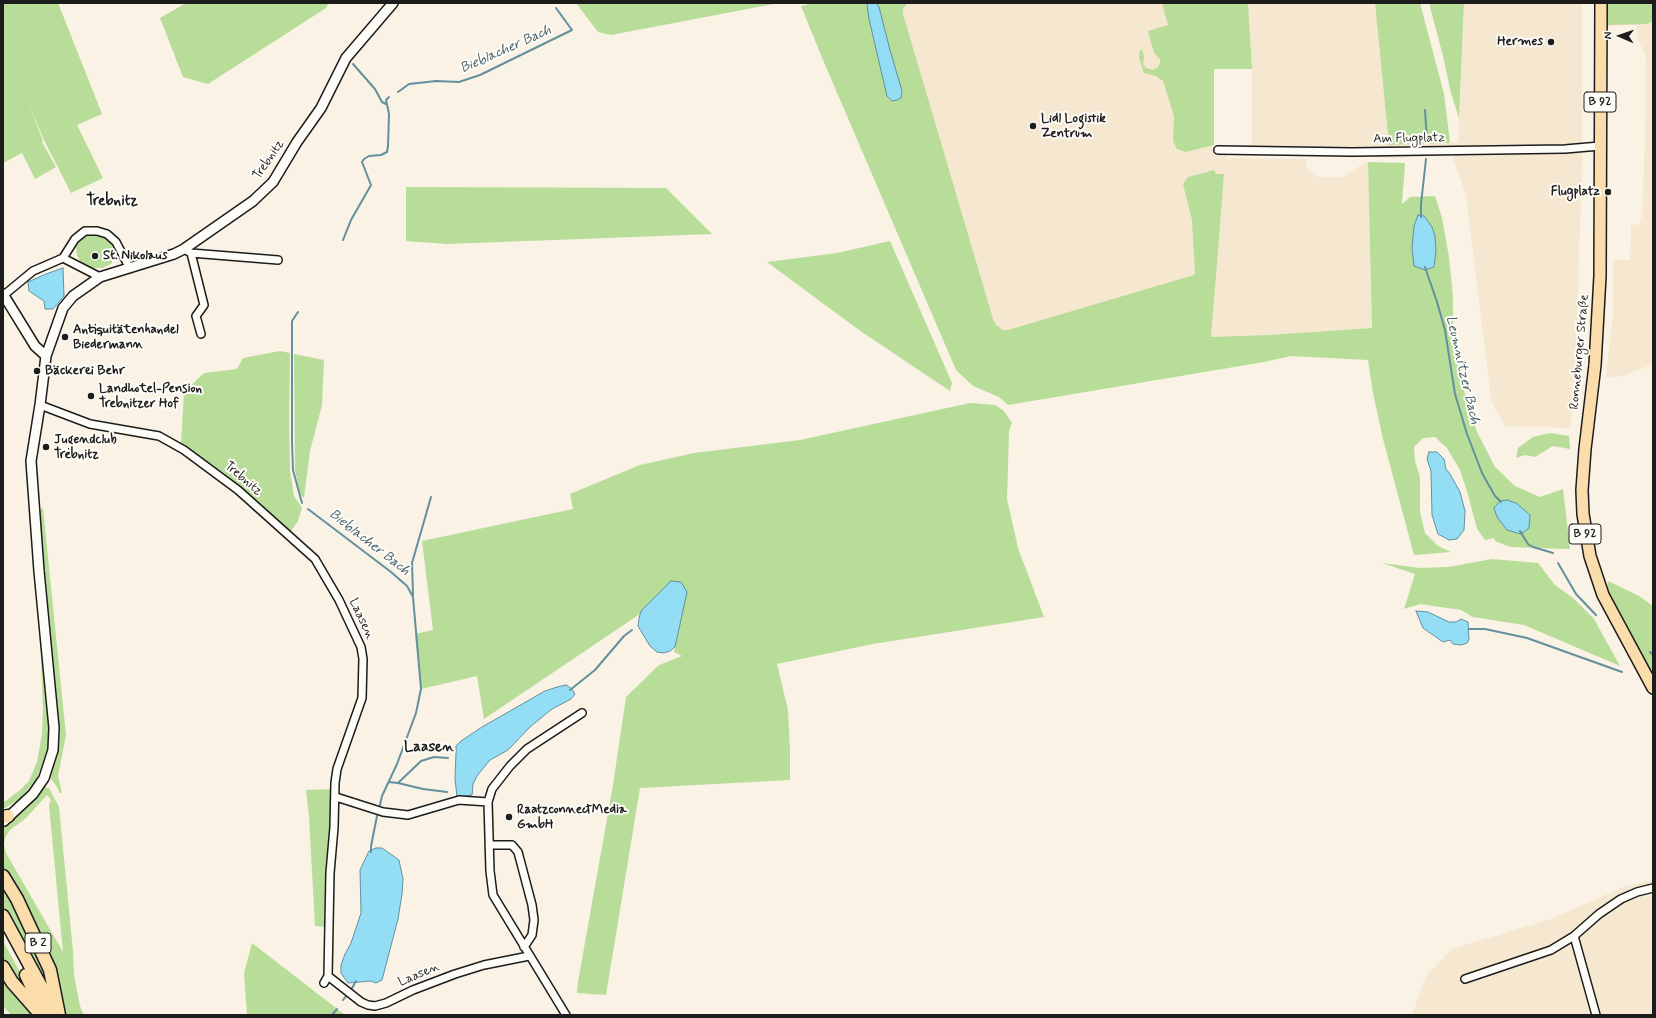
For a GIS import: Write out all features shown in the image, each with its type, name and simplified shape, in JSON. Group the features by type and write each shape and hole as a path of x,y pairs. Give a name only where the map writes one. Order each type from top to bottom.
{"highway":[{"name":"B 2","path":"3,876 17,899 50,970 57,1015"},
{"name":"B 2","path":"3,916 57,1015"},
{"name":"B 2","path":"3,929 45,1015"},
{"path":"3,967 12,982 41,1015"}],"main road":[{"name":"Ronneburger Straße","path":"1601,3 1598,303 1594,381 1582,490 1583,514 1590,556 1603,595 1653,688"}],"street":[{"name":"Trebnitz","path":"100,277 129,267 187,251 253,201 272,182 297,142 321,108 346,58 393,3"},
{"name":"Am Flugplatz","path":"1218,150 1352,152 1565,149 1600,146"},
{"path":"46,356 35,346 3,295 33,271 63,258 75,239 85,231 97,231 107,234 116,242 129,267"},
{"path":"201,334 196,316 204,305 187,251 278,260"},
{"path":"4,819 33,794 44,778 53,750 54,728 31,461 46,356 63,308 73,296 100,277 63,258"},
{"name":"Trebnitz","path":"40,405 90,424 159,436 184,450 238,490 270,521"},
{"name":"Laasen","path":"270,521 315,559 339,600 361,647 363,659 362,698 337,768 335,783 336,797 330,873 328,976 324,983"},
{"path":"566,1015 493,895 490,872 488,802 492,789 510,766 527,750 582,713"},
{"path":"336,797 383,812 408,815 459,800 488,802"},
{"path":"489,845 512,845 518,852 532,905 534,920 532,935 524,947"},
{"path":"1465,979 1551,950 1574,936 1599,914 1617,901 1628,895 1653,888"},
{"path":"1574,936 1596,1015"},
{"name":"Laasen","path":"328,976 361,1002 375,1006 386,1003 420,987 455,974 529,956"}],"shaded area":[{"path":"861,3 1185,3 1189,146 1255,146 1252,145 1252,69 1248,3 1375,3 1389,145 1458,142 1464,3 1582,3 1582,164 1575,383 1570,428 1505,426 1491,400 1466,195 1452,155 1393,158 1226,154 1226,158 1306,159 1306,167 1317,177 1343,177 1364,163 1368,162 1372,328 1269,335 1211,337 1002,389"},
{"path":"1608,3 1653,3 1653,364 1623,376 1606,377 1613,312 1613,260 1630,260 1631,224 1640,225 1640,218 1642,218 1646,57 1637,37 1637,25 1608,26"},
{"path":"1653,880 1653,1015 1412,1015 1426,976 1452,949 1551,919 1624,887"}],"green space":[{"path":"3,3 58,3 102,114 77,125 103,178 71,193 44,140 29,104 43,141 42,142 56,167 35,179 22,153 3,163"},
{"path":"186,3 329,3 326,8 208,84 183,77 160,18"},
{"path":"576,3 779,3 611,35 598,32"},
{"path":"814,3 907,3 903,9 903,14 993,319 996,325 1003,330 1008,330 1194,275 1192,220 1183,184 1188,177 1214,170 1216,174 1224,174 1211,337 1269,335 1372,328 1368,162 1405,163 1402,204 1410,197 1435,196 1442,218 1449,257 1453,297 1453,342 1461,381 1477,432 1495,467 1515,486 1540,497 1563,489 1570,549 1510,547 1495,541 1494,538 1485,540 1477,529 1460,470 1447,448 1435,437 1423,438 1414,447 1415,461 1420,477 1420,512 1425,533 1438,546 1451,552 1414,555 1383,439 1373,393 1368,360 1291,356 1264,362 1008,405 999,397 973,386 956,370 823,60 801,6"},
{"path":"1162,3 1248,3 1252,69 1214,69 1214,145 1186,152 1177,149 1173,141 1174,116 1163,81 1156,76 1144,73 1139,57 1142,49 1144,56 1143,64 1146,68 1153,70 1158,67 1160,63 1160,59 1154,53 1148,31 1168,25"},
{"path":"1375,3 1420,3 1444,94 1450,143 1389,145"},
{"path":"1429,3 1464,3 1459,118 1451,93"},
{"path":"1607,3 1653,3 1653,21 1647,24 1607,25"},
{"path":"406,187 666,188 712,234 447,244 406,241"},
{"path":"90,234 107,237 114,246 115,256 111,264 102,268 89,268 81,263 77,255 76,246 83,238"},
{"path":"890,241 952,383 950,391 859,330 767,262 837,253"},
{"path":"280,351 290,353 290,471 294,496 302,508 298,521 289,534 225,474 181,444 184,392 204,373 237,369 243,358"},
{"path":"294,354 324,360 322,405 310,451 304,498 300,494 295,470"},
{"path":"970,403 995,405 1004,411 1012,423 1009,431 1007,499 1018,548 1044,617 873,644 777,664 788,710 790,780 640,788 606,995 577,993 613,785 626,697 659,665 682,656 674,652 686,592 671,582 637,616 484,719 477,676 421,689 415,634 433,630 422,541 573,509 570,494 640,465 694,453 800,440"},
{"path":"1550,433 1569,436 1570,449 1553,446 1535,457 1525,455 1516,458 1518,448 1533,437"},
{"path":"27,484 45,674 49,741 47,755 35,781 20,799 3,809 3,803 29,781 37,762 42,734 43,710 41,658"},
{"path":"43,508 66,735 58,776 62,793 60,793 49,775 55,761 58,729 37,511"},
{"path":"1492,559 1538,563 1555,585 1573,598 1594,619 1620,666 1524,625 1473,617 1461,610 1420,604 1404,609 1415,574 1382,563 1420,568 1448,567"},
{"path":"1608,581 1639,596 1653,606 1653,682 1619,617 1607,589"},
{"path":"44,787 49,788 59,807 74,975 80,1006 84,1015 62,1015 26,910 3,868 3,828","holes":["47,795 51,800 49,805 63,952 6,853 4,845 5,838 10,830 26,818"]},
{"path":"332,789 326,867 326,927 315,926 309,816 306,790"},
{"path":"3,887 31,941 43,970 49,997 3,910"},
{"path":"3,941 21,974 36,1005 3,961"},
{"path":"252,943 345,1015 247,1015 244,973"},
{"path":"3,974 35,1015 11,1015 3,1006"}],"water":[{"path":"868,3 876,3 879,7 902,91 901,98 897,100 892,101 887,96 869,19"},
{"path":"1418,215 1424,216 1432,227 1435,236 1436,251 1434,267 1425,270 1414,266 1412,248 1414,226"},
{"path":"63,268 64,296 53,309 45,309 44,301 29,291 28,282"},
{"path":"1429,452 1437,452 1444,459 1446,469 1460,492 1465,511 1464,530 1457,539 1449,540 1438,534 1432,515 1431,471 1427,459"},
{"path":"1507,500 1516,503 1530,515 1529,528 1521,534 1507,530 1497,517 1494,508 1500,501"},
{"path":"671,581 681,582 687,592 675,647 664,653 657,652 650,646 638,626 639,618 641,611"},
{"path":"1416,611 1428,612 1449,622 1456,622 1461,619 1468,622 1469,640 1467,643 1461,645 1453,644 1450,640 1443,642 1423,628"},
{"path":"566,685 572,689 575,694 571,699 552,709 530,727 508,750 490,760 477,776 473,784 472,795 457,797 455,779 456,746 482,727 545,691"},
{"path":"376,848 382,848 399,860 403,879 398,919 382,980 376,983 371,981 348,983 341,973 341,965 351,943 361,913 360,870 369,851"}],"waterway":[{"name":"Bieblacher Bach","path":"398,92 409,84 436,81 459,82 480,75 572,30 556,8"},
{"path":"353,64 375,89 382,102 386,104"},
{"name":"Bieblacher Bach","path":"343,240 351,220 371,185 362,162 369,156 381,155 387,152 389,114 386,100 389,97"},
{"name":"Leumnitzer Bach","path":"1425,110 1427,140"},
{"name":"Leumnitzer Bach","path":"1421,217 1426,159"},
{"name":"Leumnitzer Bach","path":"1425,267 1445,330 1455,394 1467,434 1482,473 1495,496 1501,502"},
{"name":"Bieblacher Bach","path":"298,312 292,321 292,442 293,470 302,503"},
{"path":"413,595 412,563 431,497"},
{"name":"Bieblacher Bach","path":"308,509 391,572 407,586 413,597 421,689 416,713 397,764 382,796 380,805"},
{"name":"Leumnitzer Bach","path":"1520,531 1528,544 1553,553"},
{"name":"Leumnitzer Bach","path":"1558,563 1576,594 1596,615"},
{"path":"1469,629 1485,629 1527,638 1622,672"},
{"path":"570,690 595,670 624,636 632,630"},
{"name":"Leumnitzer Bach","path":"1650,652 1653,655"},
{"path":"389,782 398,783 421,761 434,757 448,758"},
{"path":"398,783 423,789 447,792"},
{"name":"Bieblacher Bach","path":"371,852 377,816"},
{"name":"Bieblacher Bach","path":"351,990 356,981"},
{"name":"Bieblacher Bach","path":"343,1000 347,995"},
{"name":"Bieblacher Bach","path":"332,1015 337,1009"}],"place":[{"name":"Hermes","path":"1551,42"},
{"name":"Lidl Logistik Zentrum","path":"1033,126"},
{"name":"Flugplatz","path":"1608,192"},
{"name":"St. Nikolaus","path":"95,256"},
{"name":"Antiquitätenhandel Biedermann","path":"65,337"},
{"name":"Bäckerei Behr","path":"37,371"},
{"name":"Landhotel-Pension Trebnitzer Hof","path":"91,396"},
{"name":"Jugendclub Trebnitz","path":"46,447"},
{"name":"RaatzconnectMedia GmbH","path":"509,817"}],"district":[{"name":"Trebnitz","path":"112,202"},
{"name":"Laasen","path":"429,748"}]}
